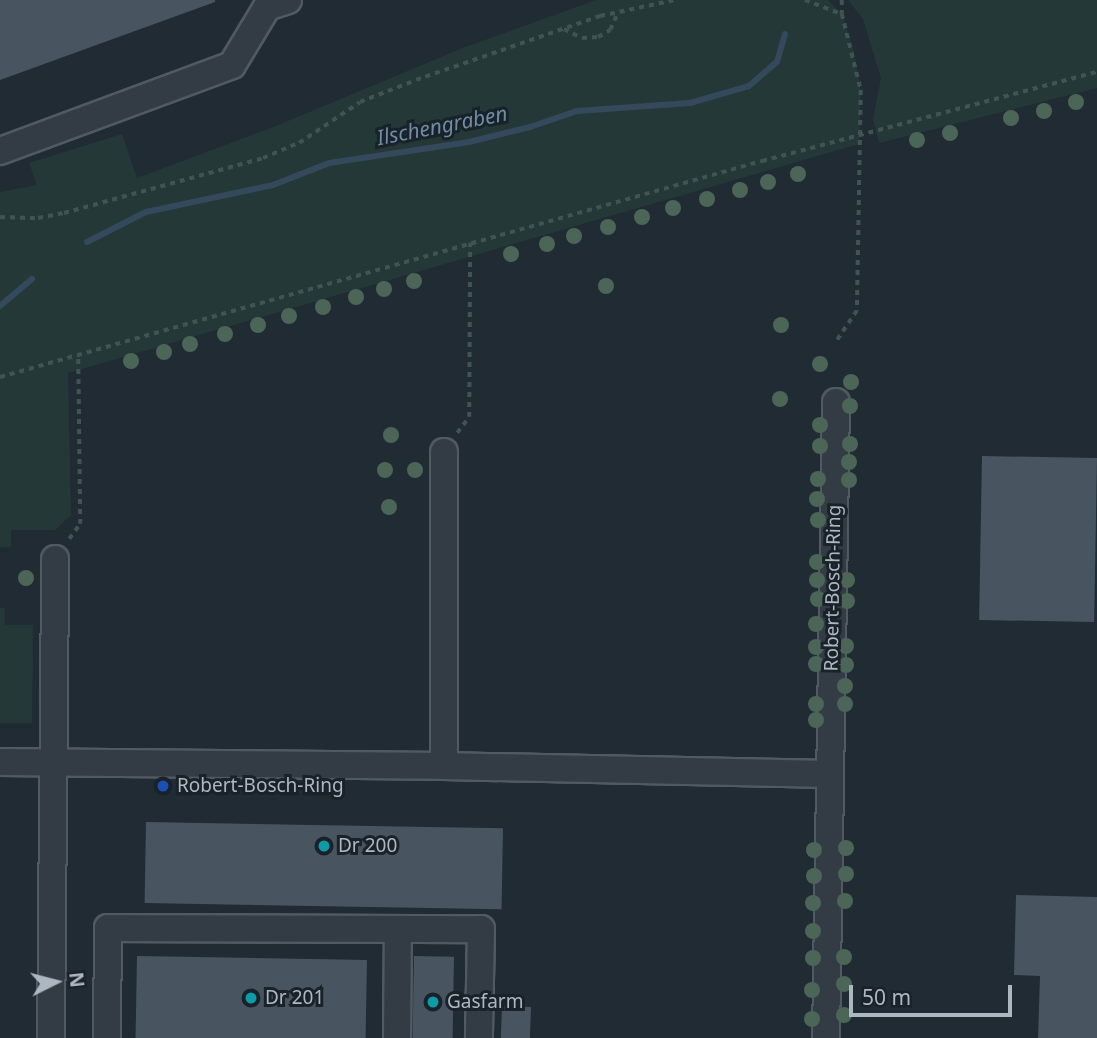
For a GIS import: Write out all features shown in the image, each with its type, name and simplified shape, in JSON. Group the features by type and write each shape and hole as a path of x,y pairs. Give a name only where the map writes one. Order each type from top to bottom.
{"street":[{"path":"0,151 232,65 267,8 288,0"},
{"name":"Robert-Bosch-Ring","path":"826,1038 836,402"},
{"path":"444,452 444,766"},
{"path":"51,1038 55,559"},
{"path":"0,762 444,766 830,774"},
{"path":"107,1038 108,928 481,929 480,1038"},
{"path":"397,1038 398,929"}],"path":[{"path":"0,217 38,218 64,213 263,158 299,143 360,102 564,29 618,12 674,0"},
{"path":"805,0 842,14"},
{"path":"836,342 857,311 858,134 861,90 842,14 842,0"},
{"path":"564,29 582,38 598,37 610,30 618,12"},
{"path":"0,377 858,134 1097,72"},
{"path":"444,452 469,417 470,243"},
{"path":"55,559 80,524 78,356"}],"green space":[{"path":"596,0 828,0 842,14 853,48 861,90 859,144 68,373 71,515 55,530 11,530 11,547 0,547 0,192 37,185 29,163 122,134 137,178 276,126 460,49"},
{"path":"848,0 1097,0 1097,88 879,143 873,119 881,78 863,19"},
{"path":"0,608 5,608 5,625 33,625 32,723 0,723"}],"building":[{"path":"0,0 215,0 215,2 0,80"},
{"path":"982,456 1097,458 1094,622 979,620"},
{"name":"Dr 200","path":"146,822 503,828 502,909 145,903"},
{"path":"1016,895 1097,897 1097,1038 1038,1038 1040,976 1014,975"},
{"name":"Dr 201","path":"137,956 367,960 366,1038 136,1038"},
{"name":"Gasfarm","path":"414,956 454,957 453,1038 413,1038"},
{"path":"502,1006 531,1007 530,1038 501,1038"}],"waterway":[{"name":"Ilschengraben","path":"87,242 146,212 273,185 329,163 469,142 530,127 577,111 690,103 749,86 777,62 785,34"},
{"name":"Ilschengraben","path":"0,306 32,279"}],"place":[{"name":"Robert-Bosch-Ring","path":"163,786"},
{"name":"Dr 200","path":"324,846"},
{"name":"Dr 201","path":"251,998"},
{"name":"Gasfarm","path":"433,1002"}]}
